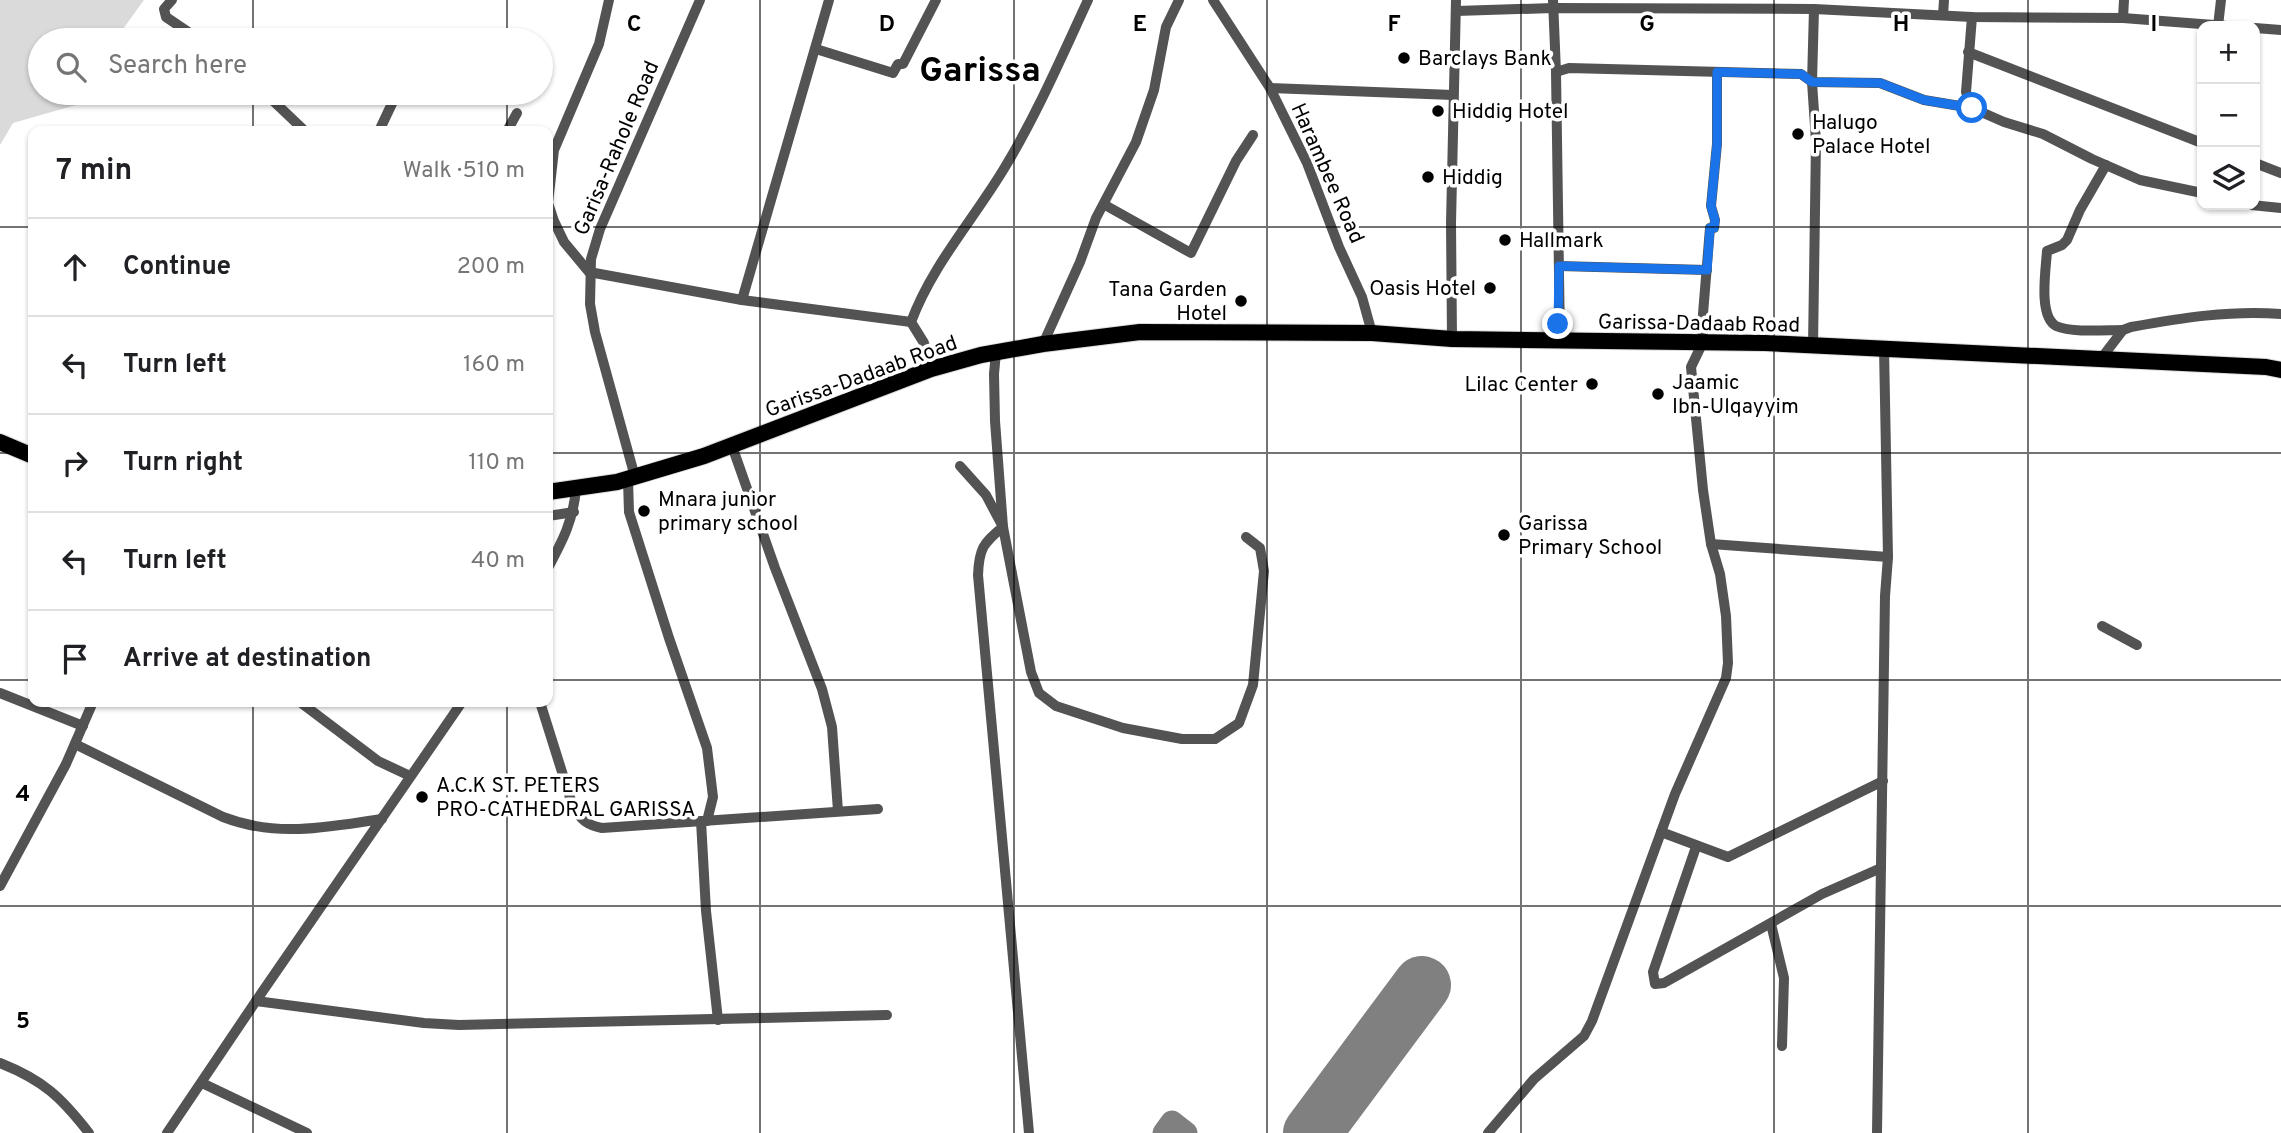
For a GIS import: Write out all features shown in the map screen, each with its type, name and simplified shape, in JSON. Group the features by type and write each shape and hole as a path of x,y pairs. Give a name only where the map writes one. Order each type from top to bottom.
{"highway":[{"name":"Garissa-Dadaab Road","path":"553,491 632,478 732,446 931,369 996,352 1140,332 1372,333 1452,339 1765,343 2266,367 2281,370"},
{"path":"0,442 28,454"}],"street":[{"path":"172,0 164,9 168,20 181,28"},
{"path":"553,159 554,150 599,44 609,0"},
{"name":"Garisa-Rahole Road","path":"700,0 600,229 589,272 590,304 632,478 629,512 707,748 713,797 704,821 706,911 718,1020"},
{"path":"742,300 829,0"},
{"path":"816,49 893,73 898,64 903,64 936,0"},
{"path":"911,322 916,306 938,268 1005,167 1088,0"},
{"path":"1043,344 1097,218 1136,142 1154,90 1167,27 1179,0"},
{"name":"Harambee Road","path":"1213,0 1269,88 1307,163 1339,247 1362,297 1372,333"},
{"path":"1882,0 1882,12"},
{"path":"1943,15 1944,0"},
{"path":"2123,18 2124,0"},
{"path":"2219,21 2221,0"},
{"path":"1553,4 1560,341"},
{"path":"1452,339 1456,5 1814,9 1972,17 2123,18 2197,24"},
{"path":"1813,347 1816,141 1812,82 1814,9"},
{"path":"1972,17 1966,92 1972,108"},
{"path":"2260,28 2281,30"},
{"path":"1968,52 2197,141"},
{"path":"1556,72 1569,68 1801,74 1812,82 1880,83 1924,100 1972,108 2004,122 2043,134 2140,180 2197,192"},
{"path":"1488,1133 1534,1079 1584,1036 1597,1008 1661,832 1726,678 1726,616 1720,574 1711,544 1691,368 1703,342 1710,228 1714,228 1715,220 1711,206 1717,144 1717,72"},
{"path":"1269,88 1453,95"},
{"path":"278,105 300,126"},
{"path":"385,126 392,105"},
{"path":"510,126 517,113"},
{"path":"1105,205 1191,253 1236,161 1253,135"},
{"path":"2106,165 2080,210 2067,240 2047,251 2044,284 2047,315 2057,326 2070,329 2123,330 2221,313 2281,314"},
{"path":"2260,165 2281,173"},
{"path":"2260,205 2280,206"},
{"path":"553,218 564,242 589,272 742,300 911,322 924,342 931,369"},
{"path":"1559,266 1707,270"},
{"path":"2100,360 2123,330"},
{"path":"1877,1133 1885,596 1888,557 1884,348"},
{"path":"996,352 995,421 1003,527 1031,672 1039,692 1056,706 1112,725 1182,739 1215,739 1239,723 1254,685 1264,572 1260,548 1246,537"},
{"path":"732,446 822,689 832,727 838,811"},
{"path":"960,466 986,495 1003,527"},
{"path":"553,559 567,533 574,512 576,489"},
{"path":"553,515 574,512"},
{"path":"1003,527 987,540 979,555 978,575 1029,1133"},
{"path":"1711,544 1888,557"},
{"path":"2102,626 2137,645"},
{"path":"0,693 28,704"},
{"path":"35,707 83,726"},
{"path":"0,887 31,833 91,707"},
{"path":"306,707 370,756 410,776"},
{"path":"167,1133 459,707"},
{"path":"542,707 573,807 580,819 589,825 602,828 878,809"},
{"path":"75,744 244,825 277,830 330,827 382,819"},
{"path":"1661,832 1728,857 1883,781"},
{"path":"1696,847 1653,972 1656,984 1664,983 1822,894 1881,869"},
{"path":"1771,924 1784,978 1782,1046"},
{"path":"256,1001 459,1025 887,1015"},
{"path":"0,1063 29,1075 47,1087 61,1099 89,1133"},
{"path":"202,1083 307,1133"}],"shaded area":[{"path":"0,0 144,0 124,28 28,28 28,105 76,105 13,123 0,145"}],"taxiway":[{"path":"1164,1133 1172,1122 1186,1133"}],"runway":[{"path":"1312,1133 1422,985"}],"place":[{"name":"Barclays Bank","path":"1404,58"},
{"name":"Hiddig Hotel","path":"1438,111"},
{"name":"Halugo Palace Hotel","path":"1798,134"},
{"name":"Hiddig","path":"1428,177"},
{"name":"Hallmark","path":"1505,240"},
{"name":"Oasis Hotel","path":"1490,288"},
{"name":"Tana Garden Hotel","path":"1241,301"},
{"name":"Lilac Center","path":"1592,384"},
{"name":"Jaamic Ibn-Ulqayyim","path":"1658,394"},
{"name":"Mnara junior primary school","path":"644,511"},
{"name":"Garissa Primary School","path":"1504,535"},
{"name":"A.C.K ST. PETERS PRO-CATHEDRAL GARISSA","path":"422,797"}],"district":[{"name":"Garissa","path":"980,69"}],"route":[{"path":"1558,324 1559,266 1707,270 1710,228 1714,228 1715,220 1711,206 1717,144 1717,72 1801,74 1812,82 1880,83 1924,100 1972,108"}]}
